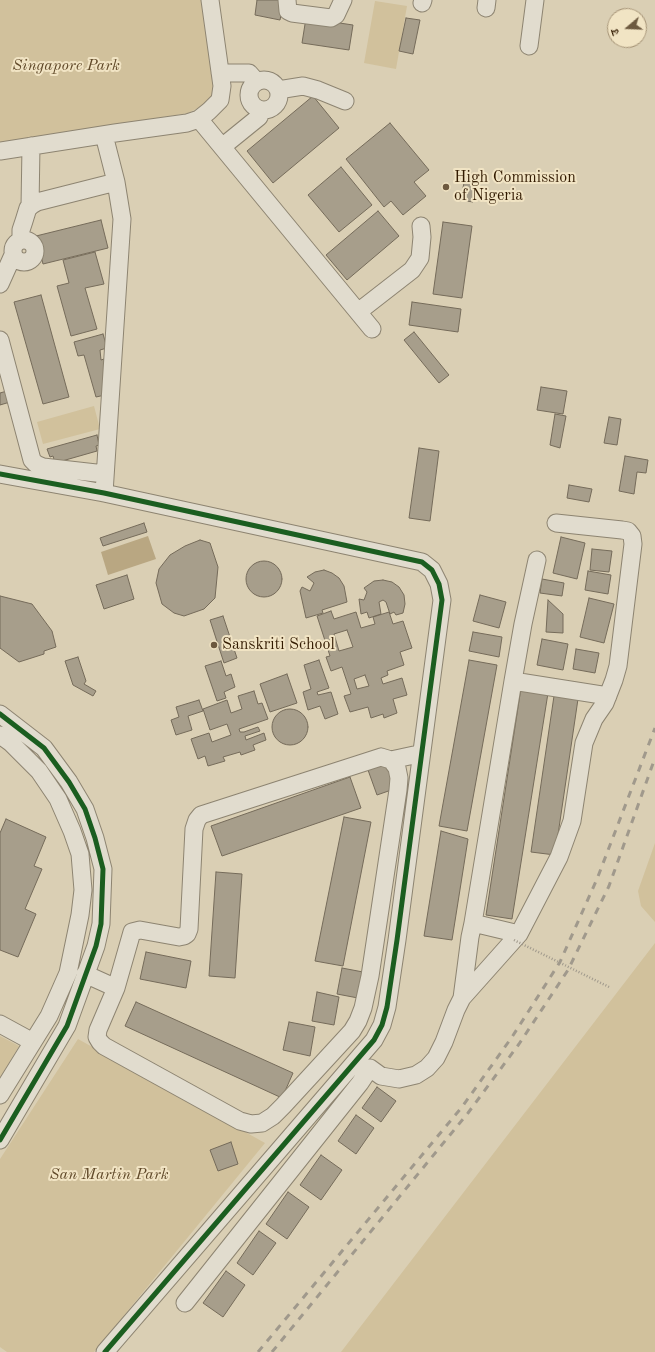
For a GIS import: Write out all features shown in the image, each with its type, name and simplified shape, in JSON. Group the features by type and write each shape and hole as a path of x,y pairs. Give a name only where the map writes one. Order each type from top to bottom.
{"street":[{"path":"0,151 104,134 187,123 199,119 209,112 220,100 222,86 210,0"},
{"path":"287,0 288,11 292,14 331,18 336,15 342,0"},
{"path":"529,46 535,0"},
{"path":"220,73 249,73 257,82"},
{"path":"262,80 272,82 276,85 279,95 276,105 272,108 262,110 254,106 249,98 250,88 257,82 262,80"},
{"path":"278,90 303,86 318,90 345,101"},
{"path":"222,147 259,117 262,110"},
{"path":"199,119 372,330"},
{"path":"104,134 116,182 122,219 104,474 104,493"},
{"path":"0,284 17,248 21,230 30,206 31,146"},
{"path":"30,206 37,202 116,182"},
{"path":"358,312 412,270 420,258 422,237 421,226"},
{"path":"0,340 32,460 36,464 43,467 104,474"},
{"path":"0,474 104,493 422,562 432,570 439,584 442,600 398,932 387,1007 382,1025 365,1062 360,1084 185,1303"},
{"path":"365,1062 381,1076 399,1079 416,1076 427,1068 436,1058 462,998 517,937 547,882 566,838 576,803 584,743 594,719 608,696 618,666 633,544 632,536 628,531 556,523"},
{"path":"462,998 470,937 513,681 523,624 537,560"},
{"path":"513,681 608,696"},
{"path":"0,714 44,748 69,782 85,809 96,838 103,869 101,924 96,946 67,1026 0,1140"},
{"path":"0,735 11,743 39,771 58,799 80,854 83,890 80,915 68,973 48,1016 0,1095"},
{"path":"391,760 397,768 399,778 398,790 370,976 363,1008 352,1031 273,1116 262,1123 251,1124 240,1120 104,1046 100,1042 97,1037 98,1030 116,988 132,932 140,930 179,937 187,934 189,929 194,829 196,820 201,815 381,757 391,760 414,755 421,757"},
{"path":"53,791 69,782"},
{"path":"473,923 517,937"},
{"path":"85,974 116,988"},
{"path":"48,1016 67,1026"},
{"path":"0,1024 33,1042"},
{"path":"105,1352 365,1062"}],"path":[{"path":"517,937 609,987"}],"green space":[{"name":"Singapore Park","path":"0,0 203,0 215,87 212,97 204,105 188,113 0,144"},
{"path":"375,1 407,6 396,69 364,63"},
{"path":"94,406 100,429 43,444 37,422"},
{"path":"655,843 655,922 641,906 638,891"},
{"path":"655,943 655,1352 341,1352"},
{"path":"0,1036 19,1046 0,1078"},
{"name":"San Martin Park","path":"78,1039 265,1143 94,1352 7,1352 0,1347 0,1159"}],"shaded area":[{"path":"148,536 156,559 108,575 101,552"}],"building":[{"path":"257,0 284,0 280,20 255,15"},
{"path":"306,18 353,25 349,50 302,43"},
{"path":"406,18 420,20 413,54 399,51"},
{"path":"313,96 339,128 273,183 247,151"},
{"path":"390,123 429,170 414,182 426,196 403,215 391,201 384,207 346,159"},
{"path":"341,167 372,205 339,232 308,195"},
{"path":"466,175 479,178 473,202 460,200"},
{"path":"378,211 399,236 347,280 326,255"},
{"path":"101,220 108,248 43,264 36,236"},
{"path":"443,222 472,226 462,298 433,294"},
{"path":"95,252 104,284 85,288 97,329 71,336 57,286 69,283 63,260"},
{"path":"41,295 69,397 43,404 14,302"},
{"path":"412,302 461,309 458,332 409,325"},
{"path":"414,332 449,375 439,383 404,340"},
{"path":"103,334 107,348 100,350 101,360 107,358 105,395 96,397 84,355 78,356 74,342"},
{"path":"541,387 567,391 563,414 537,410"},
{"path":"7,391 10,402 0,405 0,393"},
{"path":"555,414 566,416 560,448 550,445"},
{"path":"609,417 621,419 617,445 604,443"},
{"path":"97,435 99,445 96,446 97,451 55,463 53,456 50,457 47,449"},
{"path":"419,448 439,451 430,521 409,518"},
{"path":"625,456 648,460 646,473 637,472 634,494 619,491"},
{"path":"569,485 592,489 589,502 567,498"},
{"path":"144,523 147,532 103,546 100,538"},
{"path":"561,537 585,543 577,579 553,573"},
{"path":"200,540 210,543 218,567 215,598 204,609 184,616 174,613 162,604 156,583 159,569 170,555 185,546"},
{"path":"592,549 612,551 609,572 590,570"},
{"path":"264,561 274,564 279,569 282,579 279,589 274,594 264,597 254,594 249,589 246,579 249,569 254,564"},
{"path":"324,570 339,578 344,586 347,602 322,610 323,613 306,618 300,591 302,587 310,591 314,583 307,577 315,572"},
{"path":"588,571 611,575 608,594 585,590"},
{"path":"127,575 134,599 104,609 96,585"},
{"path":"542,579 564,583 562,596 540,593"},
{"path":"383,580 392,582 399,587 404,595 405,604 403,613 396,615 394,612 390,614 386,602 383,600 379,602 381,614 369,618 367,612 361,614 359,599 364,600 367,592 364,588 374,581"},
{"path":"480,595 506,602 499,628 473,621"},
{"path":"0,596 32,604 52,631 56,647 44,651 44,654 19,662 0,648"},
{"path":"589,598 614,604 604,643 580,637"},
{"path":"548,600 563,614 563,633 546,632"},
{"path":"331,611 334,619 356,612 361,628 375,624 373,617 389,612 393,624 403,621 412,648 400,652 404,665 387,671 388,675 381,678 383,684 402,678 407,695 393,699 397,713 384,718 383,714 371,718 368,707 350,712 344,696 351,694 342,667 331,671 326,657 330,656 317,616","holes":["347,630 353,647 339,651 334,634","365,675 369,686 357,689 354,679"]},
{"path":"223,616 237,658 224,663 210,620"},
{"path":"473,632 502,637 499,657 469,651"},
{"path":"542,639 568,644 563,670 537,665"},
{"path":"576,649 599,653 595,673 573,669"},
{"path":"78,657 86,681 84,684 96,691 93,696 73,685 65,661"},
{"path":"319,660 329,688 317,692 318,695 331,692 338,714 325,719 320,706 308,710 303,692 311,689 304,665"},
{"path":"469,660 497,665 467,831 439,826"},
{"path":"221,661 226,676 231,674 235,687 224,692 226,698 217,701 205,666"},
{"path":"287,674 297,703 270,712 260,684"},
{"path":"521,688 548,693 512,919 486,915"},
{"path":"254,691 258,704 262,703 268,719 239,729 240,732 244,732 258,727 260,731 245,736 246,740 264,733 266,740 253,745 255,750 241,755 240,752 223,757 225,761 208,766 205,756 198,759 191,739 209,733 212,742 231,735 227,724 210,730 203,709 227,700 231,713 242,709 238,696"},
{"path":"554,696 578,699 555,855 531,852"},
{"path":"199,700 203,711 188,716 192,730 176,735 171,720 179,717 176,707"},
{"path":"294,709 303,714 307,720 307,734 303,740 294,745 286,745 277,740 273,734 272,723 277,714 283,710"},
{"path":"388,763 397,788 377,795 368,770"},
{"path":"350,777 361,808 222,856 211,826"},
{"path":"344,817 371,822 343,966 315,961"},
{"path":"6,819 46,837 34,866 42,869 25,909 36,914 18,957 0,950 0,833"},
{"path":"441,831 468,839 452,940 424,936"},
{"path":"216,872 242,874 235,978 209,976"},
{"path":"146,952 191,961 186,988 140,979"},
{"path":"342,968 363,972 358,998 337,994"},
{"path":"317,992 339,997 334,1025 312,1021"},
{"path":"136,1002 293,1073 282,1098 125,1026"},
{"path":"289,1022 315,1027 310,1056 283,1050"},
{"path":"377,1087 396,1101 381,1122 362,1108"},
{"path":"356,1115 374,1128 356,1154 338,1141"},
{"path":"231,1142 238,1164 218,1171 210,1150"},
{"path":"321,1155 342,1170 321,1200 300,1185"},
{"path":"288,1192 309,1207 287,1239 266,1224"},
{"path":"259,1231 276,1243 253,1275 237,1263"},
{"path":"226,1271 245,1285 223,1317 203,1303"}],"railway":[{"path":"258,1352 462,1107 512,1037 560,962 597,879 655,728"},
{"path":"272,1352 468,1113 519,1044 568,970 609,886 655,758"}],"cycle path":[{"path":"0,474 104,493 422,562 432,570 439,584 442,600 397,940 387,1007 382,1025 374,1040 105,1352"},
{"path":"0,714 44,748 69,782 85,809 95,838 103,869 101,924 96,946 67,1026 0,1140"}],"place":[{"name":"High Commission of Nigeria","path":"446,187"},
{"name":"Sanskriti School","path":"214,645"}]}
